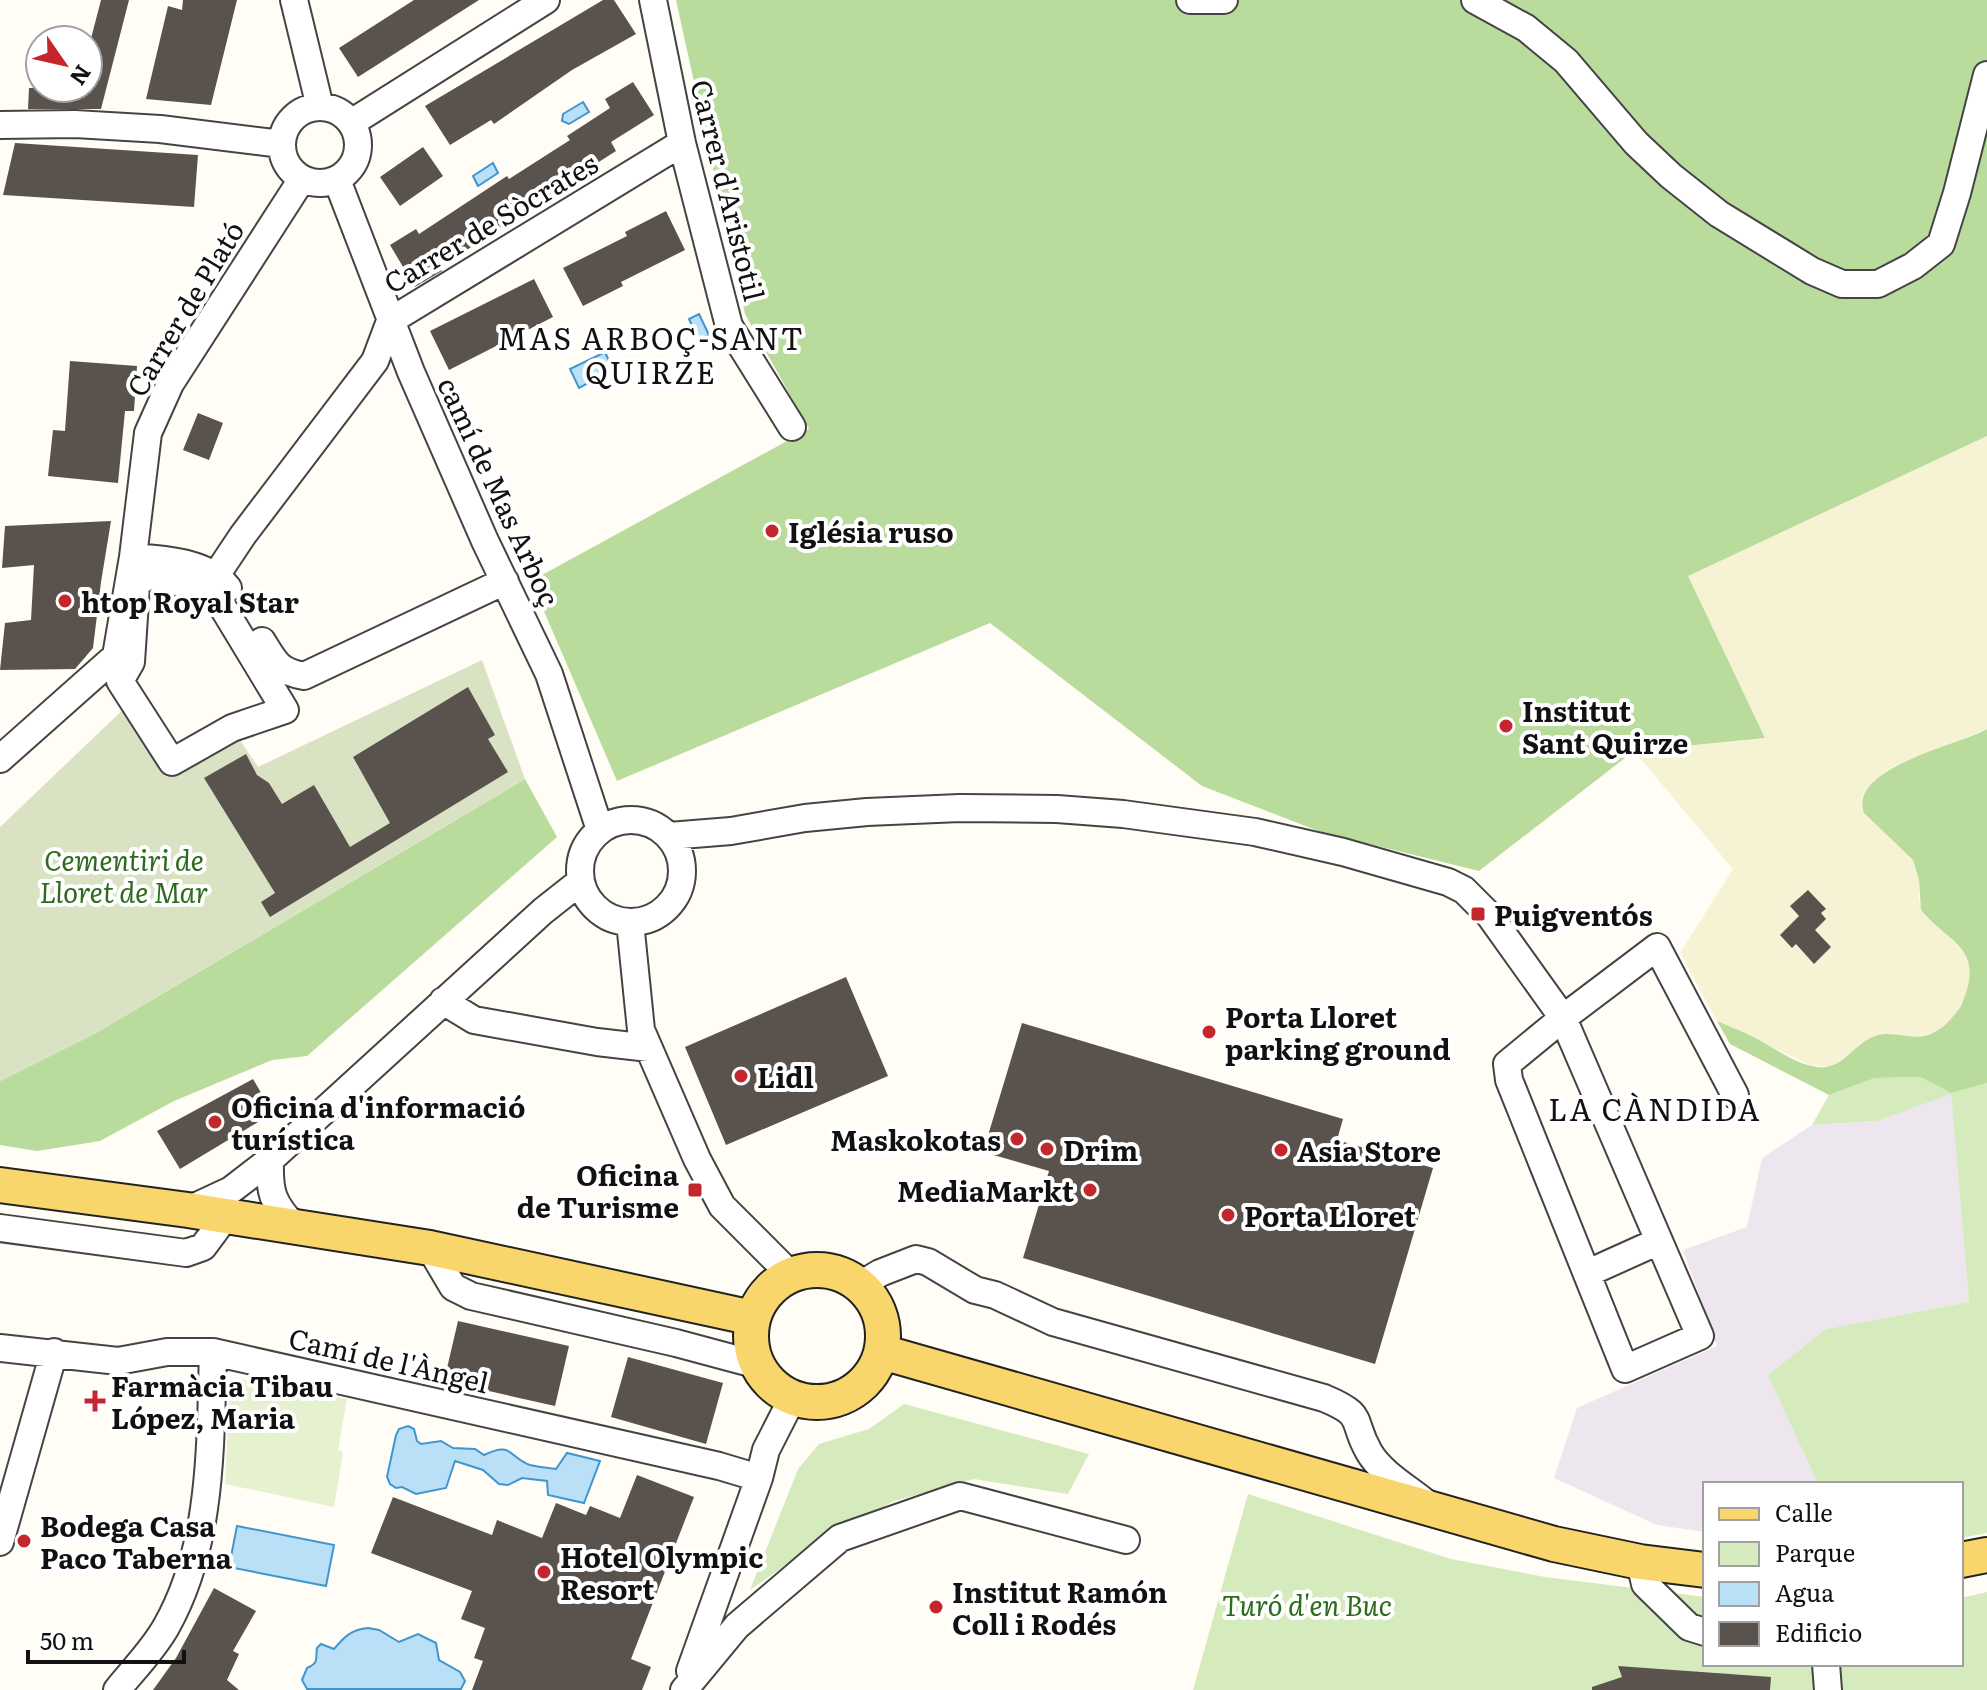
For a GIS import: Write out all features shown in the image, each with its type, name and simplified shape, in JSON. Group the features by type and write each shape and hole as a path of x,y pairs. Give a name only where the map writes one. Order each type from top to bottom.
{"main road":[{"path":"0,1185 188,1210 430,1248 753,1318"},
{"path":"811,1269 832,1271 860,1285 879,1310 883,1331 882,1352 869,1377 847,1395 820,1402 793,1397 777,1389 758,1365 752,1347 753,1318 761,1300 774,1285 791,1275 811,1269"},
{"path":"882,1352 1554,1544 1640,1562 1703,1570"},
{"path":"1963,1560 1987,1555"}],"street":[{"path":"294,0 320,107"},
{"path":"351,123 546,0"},
{"name":"Carrer d'Aristotil","path":"653,0 682,143 729,326 792,427"},
{"path":"1190,0 1224,0"},
{"path":"1475,0 1526,28 1566,61 1636,143 1719,214 1812,271 1842,284 1878,284 1913,266 1941,244 1987,75"},
{"path":"320,107 341,114 351,123 358,143 356,156 349,170 337,180 321,183 302,179 284,160 282,144 288,125 296,115 320,107"},
{"path":"0,125 75,124 160,129 282,144"},
{"name":"Carrer de Sòcrates","path":"217,574 375,361 390,321 682,143"},
{"name":"Carrer de Plató","path":"0,759 116,656 133,557 148,433 170,384 302,179"},
{"name":"camí de Mas Arboç","path":"337,180 390,321 549,674 600,830"},
{"path":"133,557 182,563 217,574 278,666 291,674 304,676 505,581"},
{"path":"152,576 204,589 219,601 285,710 232,728 172,762 120,681 131,662 136,586 143,578 152,576"},
{"path":"669,836 731,831 805,818 960,808 1032,808 1123,814 1255,832 1418,872 1464,890 1490,916 1563,1018 1700,1336 1625,1369 1509,1080 1507,1064 1563,1018 1657,947 1735,1095"},
{"path":"628,819 657,826 669,836 680,858 681,884 674,899 662,912 647,920 630,922 604,914 585,894 581,881 583,853 600,830 613,822 628,819"},
{"path":"188,1210 231,1190 270,1160 543,911 581,881"},
{"path":"630,922 641,1030 697,1159 722,1206 791,1275"},
{"path":"443,1001 474,1020 649,1048"},
{"path":"270,1160 269,1189 283,1215 295,1227"},
{"path":"0,1228 186,1253 203,1247 226,1216"},
{"path":"1588,1273 1659,1241"},
{"path":"430,1248 453,1287 471,1296 758,1365"},
{"path":"860,1285 880,1273 916,1259 928,1262 975,1290 995,1295 1053,1322 1324,1398 1349,1408 1358,1421 1370,1453 1386,1471 1435,1510"},
{"name":"Camí de l'Àngel","path":"0,1348 118,1361 167,1352 213,1352 704,1462 759,1478"},
{"path":"0,1542 54,1352"},
{"path":"117,1690 165,1629 192,1570 206,1503 213,1352"},
{"path":"684,1690 759,1478 766,1450 793,1397"},
{"path":"684,1690 737,1626 840,1538 960,1496 1126,1540"},
{"path":"1640,1562 1645,1584 1689,1627 1703,1631"},
{"path":"710,1615 737,1626"},
{"path":"1826,1666 1828,1690"}],"shaded area":[{"path":"1987,436 1987,729 1890,768 1871,784 1863,794 1861,804 1864,813 1913,860 1919,880 1919,900 1927,917 1968,948 1975,970 1973,981 1952,1019 1936,1032 1915,1037 1874,1036 1831,1067 1810,1065 1717,1021 1680,953 1733,869 1634,751 1765,738 1687,576"},
{"path":"1951,1093 1969,1302 1826,1329 1769,1375 1817,1482 1703,1482 1703,1532 1657,1525 1554,1478 1577,1408 1717,1346 1683,1250 1747,1227 1762,1158 1812,1125 1877,1121"}],"green space":[{"path":"676,0 1987,0 1987,436 1688,576 1765,738 1634,751 1479,871 1321,832 1202,786 990,623 617,781 531,581 809,429 745,314"},
{"name":"Cementiri de Lloret de Mar","path":"482,660 525,779 96,1033 0,1081 0,827 132,701 172,762 232,728 258,767"},
{"path":"1987,729 1987,1083 1951,1093 1921,1077 1875,1078 1829,1095 1730,1044 1717,1021 1799,1062 1826,1067 1841,1061 1875,1036 1924,1036 1941,1028 1953,1016 1961,1006 1968,986 1970,971 1967,959 1953,940 1921,910 1919,880 1913,860 1864,813 1863,797 1872,783 1888,771"},
{"path":"525,779 557,837 307,1056 272,1060 174,1101 100,1141 37,1151 0,1145 0,1081 96,1033"},
{"path":"1921,1077 1951,1093 1987,1083 1987,1533 1963,1538 1963,1482 1817,1482 1768,1375 1826,1329 1969,1302 1951,1094 1877,1121 1812,1125 1829,1095 1875,1078"},
{"path":"235,1378 347,1399 338,1450 343,1452 334,1507 225,1484 230,1385"},
{"path":"904,1404 1089,1454 1068,1494 974,1479 894,1501 827,1536 750,1590 798,1469 819,1444 869,1429"},
{"name":"Turó d'en Buc","path":"1248,1494 1451,1559 1545,1577 1703,1597 1703,1666 1963,1666 1963,1598 1987,1592 1987,1690 1193,1690"}],"water":[{"path":"583,102 589,112 569,124 562,121 563,114"},
{"path":"493,163 498,173 478,186 473,176"},
{"path":"699,314 709,335 698,340 689,319"},
{"path":"605,352 613,370 579,388 570,369"},
{"path":"408,1426 414,1429 421,1444 441,1441 453,1448 475,1449 484,1455 505,1450 530,1465 556,1469 567,1453 600,1461 584,1503 548,1495 547,1481 522,1478 508,1485 499,1484 483,1470 455,1461 446,1488 416,1494 402,1487 396,1488 387,1477 396,1435 399,1429"},
{"path":"237,1526 334,1545 326,1586 229,1567"},
{"path":"368,1628 379,1630 399,1642 418,1634 436,1643 439,1660 460,1672 465,1681 461,1689 307,1689 302,1680 307,1668 315,1662 317,1648 321,1644 334,1649 349,1634"}],"building":[{"path":"101,0 129,0 104,97 104,24 95,24"},
{"path":"183,0 237,0 211,105 146,99 168,6 182,10"},
{"path":"414,0 479,0 358,77 339,48"},
{"path":"603,0 614,0 636,34 572,70 494,124 491,120 450,145 425,106"},
{"path":"633,82 654,115 611,142 616,151 572,179 575,184 547,202 545,199 415,287 390,245 416,229 419,234 507,176 509,179 570,140 567,136 610,108 605,99"},
{"path":"28,104 102,104 101,109 28,109"},
{"path":"15,143 198,155 194,207 3,195"},
{"path":"423,147 443,176 400,206 380,177"},
{"path":"666,211 685,250 621,282 623,286 583,306 563,268 627,236 625,232"},
{"path":"534,279 553,317 449,370 430,331"},
{"path":"70,361 137,366 134,411 125,411 118,483 48,476 53,430 65,431"},
{"path":"198,413 223,423 209,460 183,450"},
{"name":"htop Royal Star","path":"111,521 93,648 75,669 0,670 5,623 31,620 34,565 2,568 5,526"},
{"path":"468,687 495,735 488,739 508,772 270,917 261,902 275,893 204,778 246,754 257,775 269,783 282,804 314,785 350,847 390,823 353,757"},
{"path":"1808,890 1826,909 1821,913 1826,919 1815,930 1831,947 1814,964 1796,944 1792,948 1780,935 1799,916 1790,906"},
{"path":"846,977 888,1076 726,1145 685,1047"},
{"name":"Porta Lloret","path":"1022,1023 1343,1119 1337,1140 1433,1168 1375,1364 1023,1258 1049,1171 983,1152"},
{"name":"Oficina d'informació turística","path":"253,1079 273,1113 180,1169 157,1131"},
{"path":"458,1321 569,1346 555,1406 444,1381"},
{"path":"628,1357 723,1383 706,1444 611,1417"},
{"name":"Hotel Olympic Resort","path":"637,1475 694,1497 631,1659 651,1667 642,1690 472,1690 483,1661 474,1658 485,1628 461,1619 472,1591 371,1553 393,1497 492,1535 497,1520 542,1538 556,1503 586,1515 590,1506 620,1518"},
{"path":"214,1588 256,1611 233,1651 239,1654 227,1680 239,1690 153,1690 176,1658"},
{"path":"1618,1666 1771,1677 1770,1690 1592,1690 1592,1687 1622,1677"}],"place":[{"name":"Iglésia ruso","path":"772,531"},
{"name":"htop Royal Star","path":"65,601"},
{"name":"Institut Sant Quirze","path":"1506,726"},
{"name":"Puigventós","path":"1478,914"},
{"name":"Porta Lloret parking ground","path":"1209,1032"},
{"name":"Lidl","path":"741,1076"},
{"name":"Oficina d'informació turística","path":"215,1122"},
{"name":"Maskokotas","path":"1017,1139"},
{"name":"Drim","path":"1047,1149"},
{"name":"Asia Store","path":"1281,1150"},
{"name":"Oficina de Turisme","path":"695,1190"},
{"name":"MediaMarkt","path":"1090,1190"},
{"name":"Porta Lloret","path":"1228,1215"},
{"name":"Farmàcia Tibau López, Maria","path":"95,1401"},
{"name":"Bodega Casa Paco Taberna","path":"24,1541"},
{"name":"Hotel Olympic Resort","path":"544,1572"},
{"name":"Institut Ramón Coll i Rodés","path":"936,1607"}],"district":[{"name":"MAS ARBOÇ-SANT QUIRZE","path":"651,354"},
{"name":"LA CÀNDIDA","path":"1655,1108"}]}
